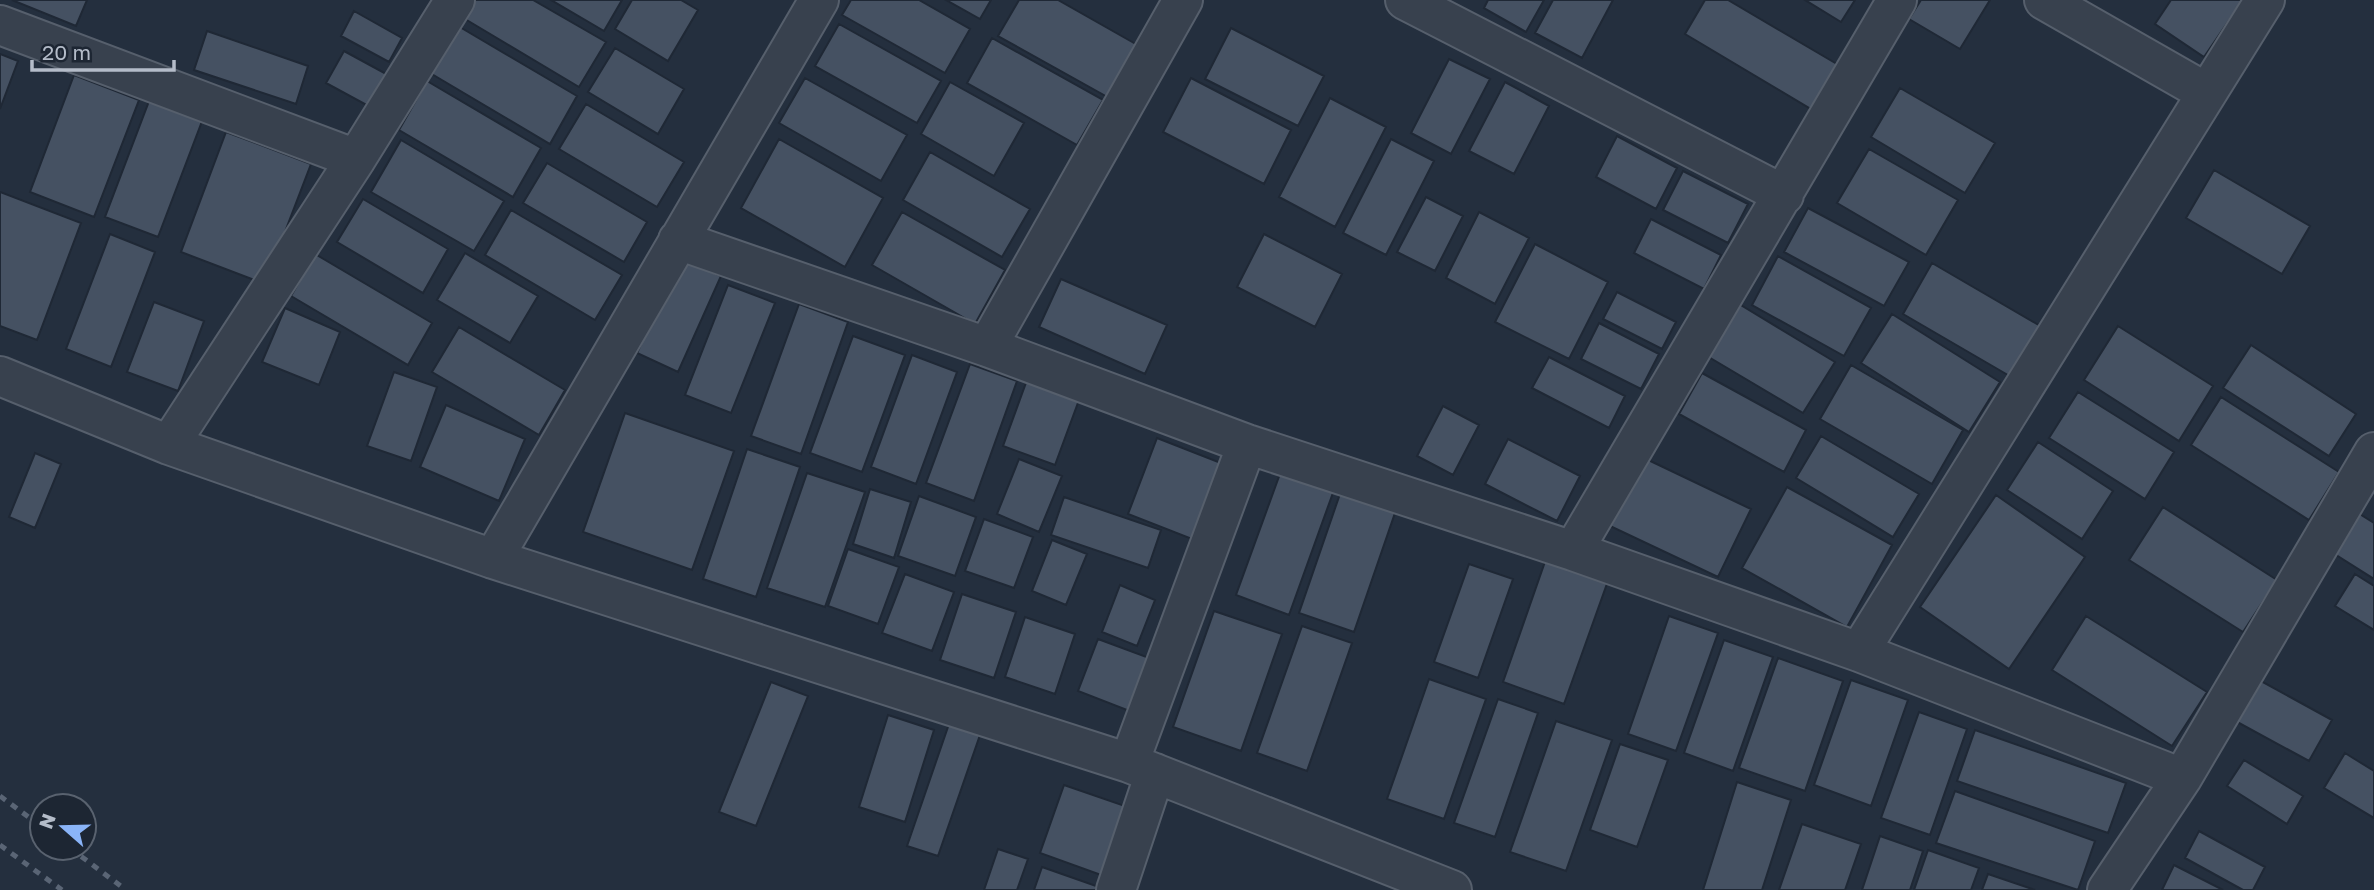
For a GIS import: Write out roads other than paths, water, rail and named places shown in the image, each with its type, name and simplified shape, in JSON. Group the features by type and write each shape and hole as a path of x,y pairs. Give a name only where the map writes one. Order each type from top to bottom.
{"street":[{"path":"169,445 356,159 455,0"},
{"path":"493,559 819,0"},
{"path":"987,347 1183,0"},
{"path":"1405,0 1784,195"},
{"path":"1573,551 1897,0"},
{"path":"2044,0 2207,93"},
{"path":"1860,652 2265,0"},
{"path":"0,25 356,159"},
{"path":"678,240 987,347 1247,444 1573,551 1860,652 2182,778"},
{"path":"0,376 169,445 493,559 1142,768 1452,890"},
{"path":"1116,890 1142,768 1247,444"},
{"path":"2107,890 2182,778 2374,452"}],"railway":[{"path":"0,796 28,817"},
{"path":"0,845 62,890"},
{"path":"89,862 126,890"}]}
